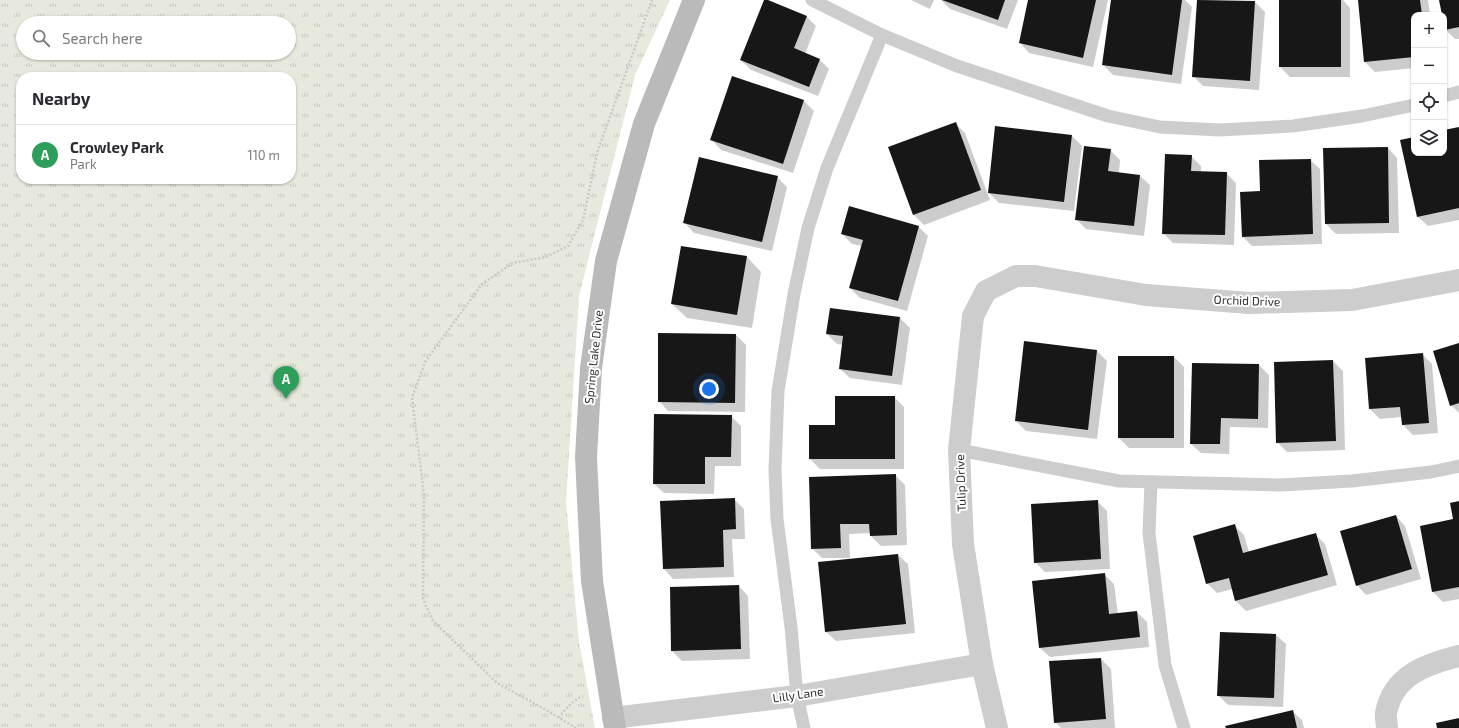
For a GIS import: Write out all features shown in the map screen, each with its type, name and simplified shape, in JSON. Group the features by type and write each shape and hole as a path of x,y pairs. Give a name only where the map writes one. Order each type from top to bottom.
{"street":[{"name":"Spring Lake Drive","path":"614,723 592,581 586,457 591,368 606,261 644,124 694,0"},
{"name":"Tulip Drive","path":"996,728 982,664 963,544 959,450 973,316 986,291 1016,276 1035,276"},
{"name":"Orchid Drive","path":"1035,276 1146,295 1250,303 1352,300 1459,280"},
{"path":"1387,728 1386,714 1392,694 1409,674 1435,662 1459,656"},
{"name":"Lilly Lane","path":"614,723 797,696 982,664"}],"lane":[{"path":"812,0 882,35 957,66 1108,116 1160,127 1219,130 1293,126 1362,116 1411,106"},
{"path":"804,728 797,696 791,627 777,519 775,470 778,391 794,294 808,228 827,168 882,35"},
{"path":"1447,95 1459,92"},
{"path":"959,450 1119,481 1280,485 1352,481 1431,472 1459,466"},
{"path":"1151,482 1149,533 1165,665 1184,728"}],"path":[{"path":"576,728 497,683 433,621 423,599 424,495 412,398 425,362 482,284 513,263 546,257 568,246 583,220 597,154 652,0"},
{"path":"559,718 569,705 576,699 583,696"}],"green space":[{"path":"0,0 670,0 635,75 579,296 566,502 579,642 595,728 0,728"}],"building":[{"path":"764,0 768,0 807,16 794,48 820,59 809,87 740,60"},
{"path":"942,0 1005,0 998,20"},
{"path":"1028,0 1096,0 1083,58 1019,43"},
{"path":"1111,0 1182,0 1172,75 1102,65"},
{"path":"1197,0 1255,1 1250,81 1192,77"},
{"path":"1279,0 1341,0 1341,67 1279,67"},
{"path":"1358,0 1420,0 1422,12 1411,12 1411,57 1364,62"},
{"path":"1439,0 1459,0 1459,27 1447,30 1447,12 1441,12"},
{"path":"732,76 804,100 783,164 710,140"},
{"path":"956,122 981,190 913,215 888,147"},
{"path":"995,126 1072,135 1064,202 988,193"},
{"path":"1459,127 1459,208 1417,217 1400,140 1411,138 1411,156 1447,156 1447,129"},
{"path":"1084,146 1111,149 1108,171 1140,175 1134,226 1075,220"},
{"path":"1388,147 1389,223 1325,224 1323,148"},
{"path":"1165,154 1192,155 1191,171 1227,172 1225,235 1162,234"},
{"path":"699,157 778,176 762,242 683,223"},
{"path":"1311,159 1313,234 1242,237 1240,192 1260,191 1259,160"},
{"path":"849,206 919,226 898,301 849,288 863,240 841,234"},
{"path":"681,246 747,256 737,315 671,304"},
{"path":"830,308 900,317 892,376 839,369 843,336 826,334"},
{"path":"658,333 736,334 735,403 658,402"},
{"path":"1024,341 1097,350 1088,430 1015,421"},
{"path":"1459,343 1459,403 1450,406 1433,351"},
{"path":"1423,353 1429,423 1402,425 1400,407 1369,409 1365,358"},
{"path":"1118,356 1174,356 1174,438 1118,438"},
{"path":"1333,360 1336,441 1276,443 1274,362"},
{"path":"1192,363 1259,364 1258,419 1221,418 1220,444 1190,444"},
{"path":"835,396 895,396 895,459 809,459 809,425 835,425"},
{"path":"654,414 732,415 731,457 705,457 705,484 653,484"},
{"path":"896,474 897,535 870,536 869,524 840,524 841,548 811,549 809,477"},
{"path":"735,498 736,529 723,530 724,567 663,569 660,501"},
{"path":"1098,500 1101,559 1034,563 1031,504"},
{"path":"1459,501 1459,587 1432,592 1420,526 1453,519 1450,503"},
{"path":"1396,515 1412,569 1356,586 1340,531"},
{"path":"1235,524 1243,553 1316,533 1328,575 1235,601 1229,578 1206,584 1193,536"},
{"path":"898,554 906,624 825,632 818,562"},
{"path":"1105,573 1109,614 1137,611 1140,637 1039,648 1032,581"},
{"path":"739,585 741,649 671,651 670,587"},
{"path":"1220,632 1276,634 1274,698 1217,696"},
{"path":"1101,658 1106,719 1054,723 1049,661"},
{"path":"1293,710 1297,728 1226,728 1225,726"},
{"path":"1459,718 1459,728 1437,728 1436,723"}],"place":[{"name":"Crowley Park","path":"286,399"}]}
